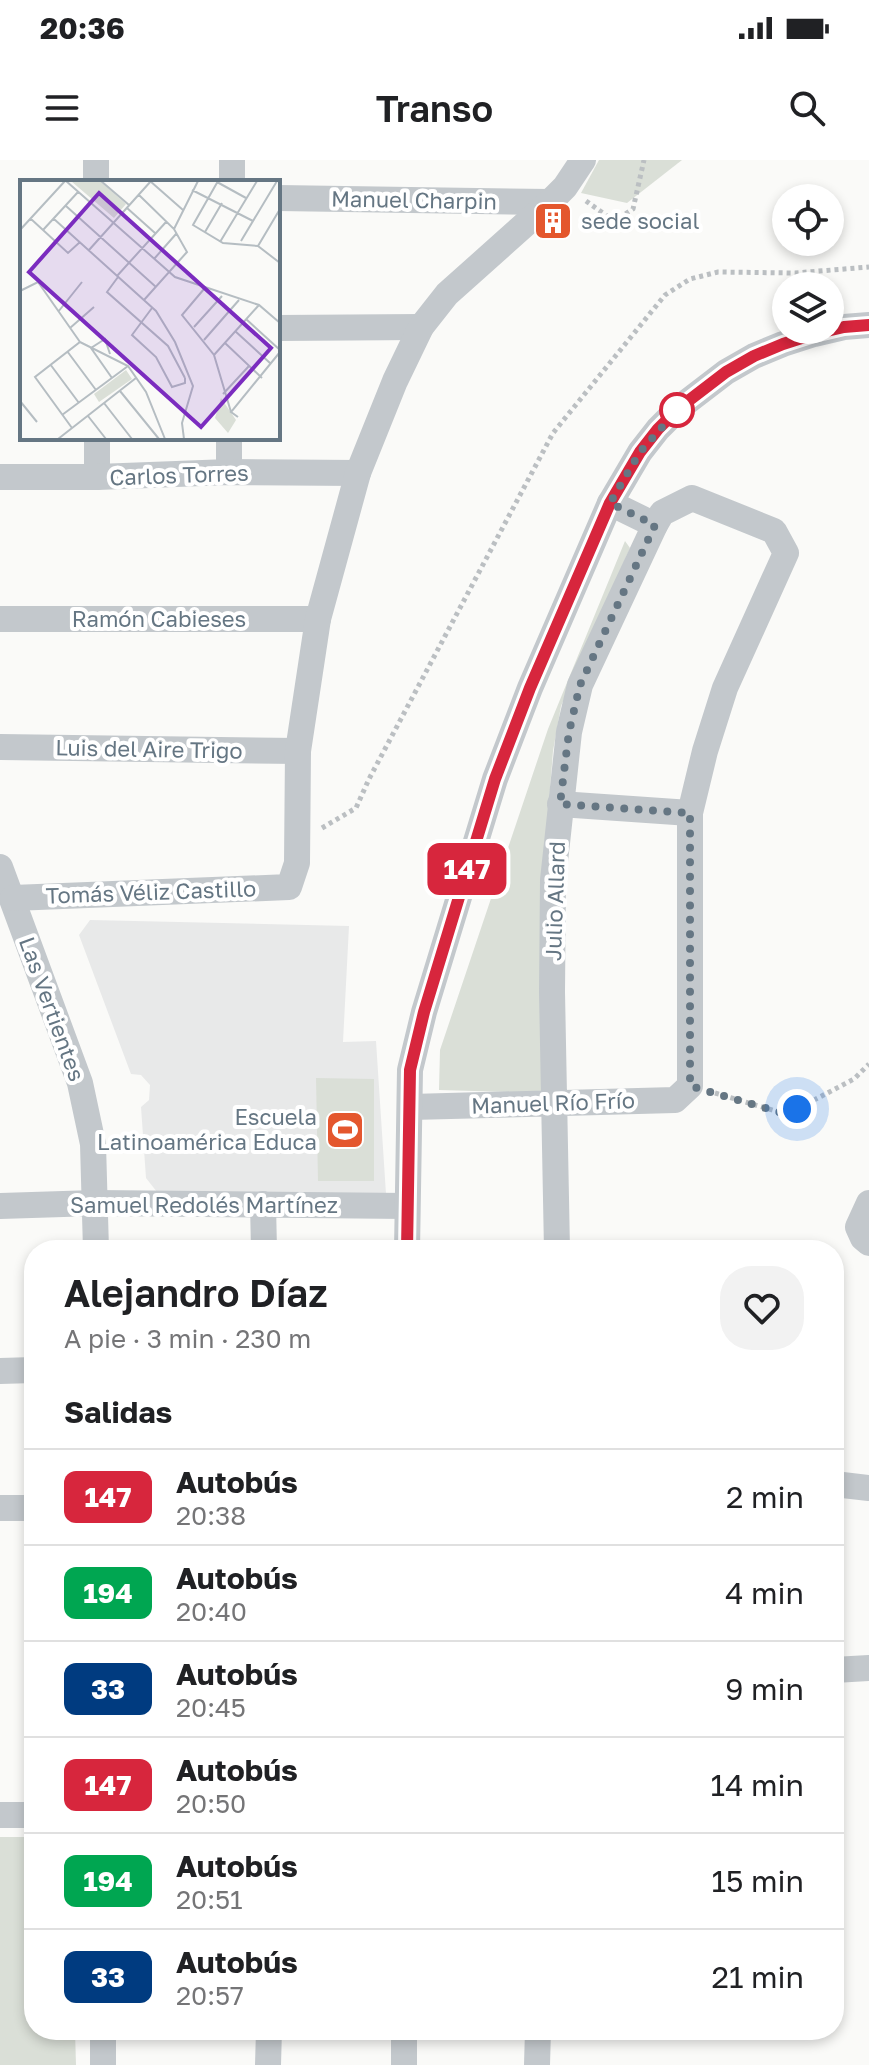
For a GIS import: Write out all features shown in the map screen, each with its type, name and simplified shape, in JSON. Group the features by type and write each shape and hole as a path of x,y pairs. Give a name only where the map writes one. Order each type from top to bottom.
{"street":[{"path":"297,843 298,751 318,619 358,473 395,381 421,327 447,294 558,194 583,160"},
{"name":"Manuel Charpin","path":"280,198 558,194"},
{"path":"407,1240 410,1070 424,1012 495,779 530,688 610,503 640,452 658,429 690,398 726,372 783,344 844,327 869,325"},
{"path":"280,328 421,327"},
{"path":"97,440 97,477"},
{"path":"229,440 229,472"},
{"name":"Carlos Torres","path":"0,477 229,472 358,473"},
{"path":"610,503 655,525 662,513 692,498 774,531 786,553 725,688 690,813 690,1086"},
{"name":"Julio Allard","path":"557,1240 553,880 569,732 580,685 655,525"},
{"name":"Ramón Cabieses","path":"0,619 318,619"},
{"name":"Luis del Aire Trigo","path":"0,747 298,751"},
{"path":"560,804 690,813"},
{"name":"Tomás Véliz Castillo","path":"13,898 289,887 297,863 297,843"},
{"name":"Las Vertientes","path":"0,867 80,1083 93,1144 96,1240"},
{"name":"Manuel Río Frío","path":"411,1107 675,1100 690,1086"},
{"name":"Samuel Redolés Martínez","path":"0,1206 95,1203 407,1206"},
{"path":"869,1203 858,1227 869,1243"},
{"path":"263,1204 264,1240"},
{"path":"0,1371 24,1370"},
{"path":"844,1485 869,1488"},
{"path":"0,1508 24,1508"},
{"path":"844,1669 869,1668"},
{"path":"0,1815 24,1815"},
{"path":"103,2040 103,2065"},
{"path":"268,2065 269,2040"},
{"path":"404,2040 404,2065"},
{"path":"537,2065 538,2040"}],"path":[{"path":"558,194 614,221 633,209 644,160"},
{"path":"297,843 356,808 553,433 665,295 690,279 718,272 795,273 869,267"},
{"path":"690,1086 779,1112 797,1109 854,1079 869,1064"}],"shaded area":[{"path":"599,160 682,160 627,203 581,193"},
{"path":"625,541 630,548 561,706 553,751 541,1093 439,1090 440,1050 548,729"},
{"path":"90,920 349,926 343,1042 376,1041 386,1194 157,1192 146,1178 141,1107 149,1100 150,1085 141,1075 131,1074 79,935"},
{"name":"Escuela Latinoamérica Educa","path":"316,1078 374,1079 374,1181 318,1181"},
{"path":"0,1837 24,1837 24,2040 75,2040 76,2065 0,2065"}],"bus line":[{"name":"147","path":"407,1240 410,1070 424,1012 495,779 530,688 623,477 658,429 679,408 726,372 783,344 844,327 869,325"}],"place":[{"name":"sede social","path":"553,221"},
{"name":"Escuela Latinoamérica Educa","path":"345,1130"}],"route":[{"path":"677,410 679,408 640,452 610,503 655,525 580,685 569,732 560,804 690,813 690,1086 779,1112 797,1109"}]}
